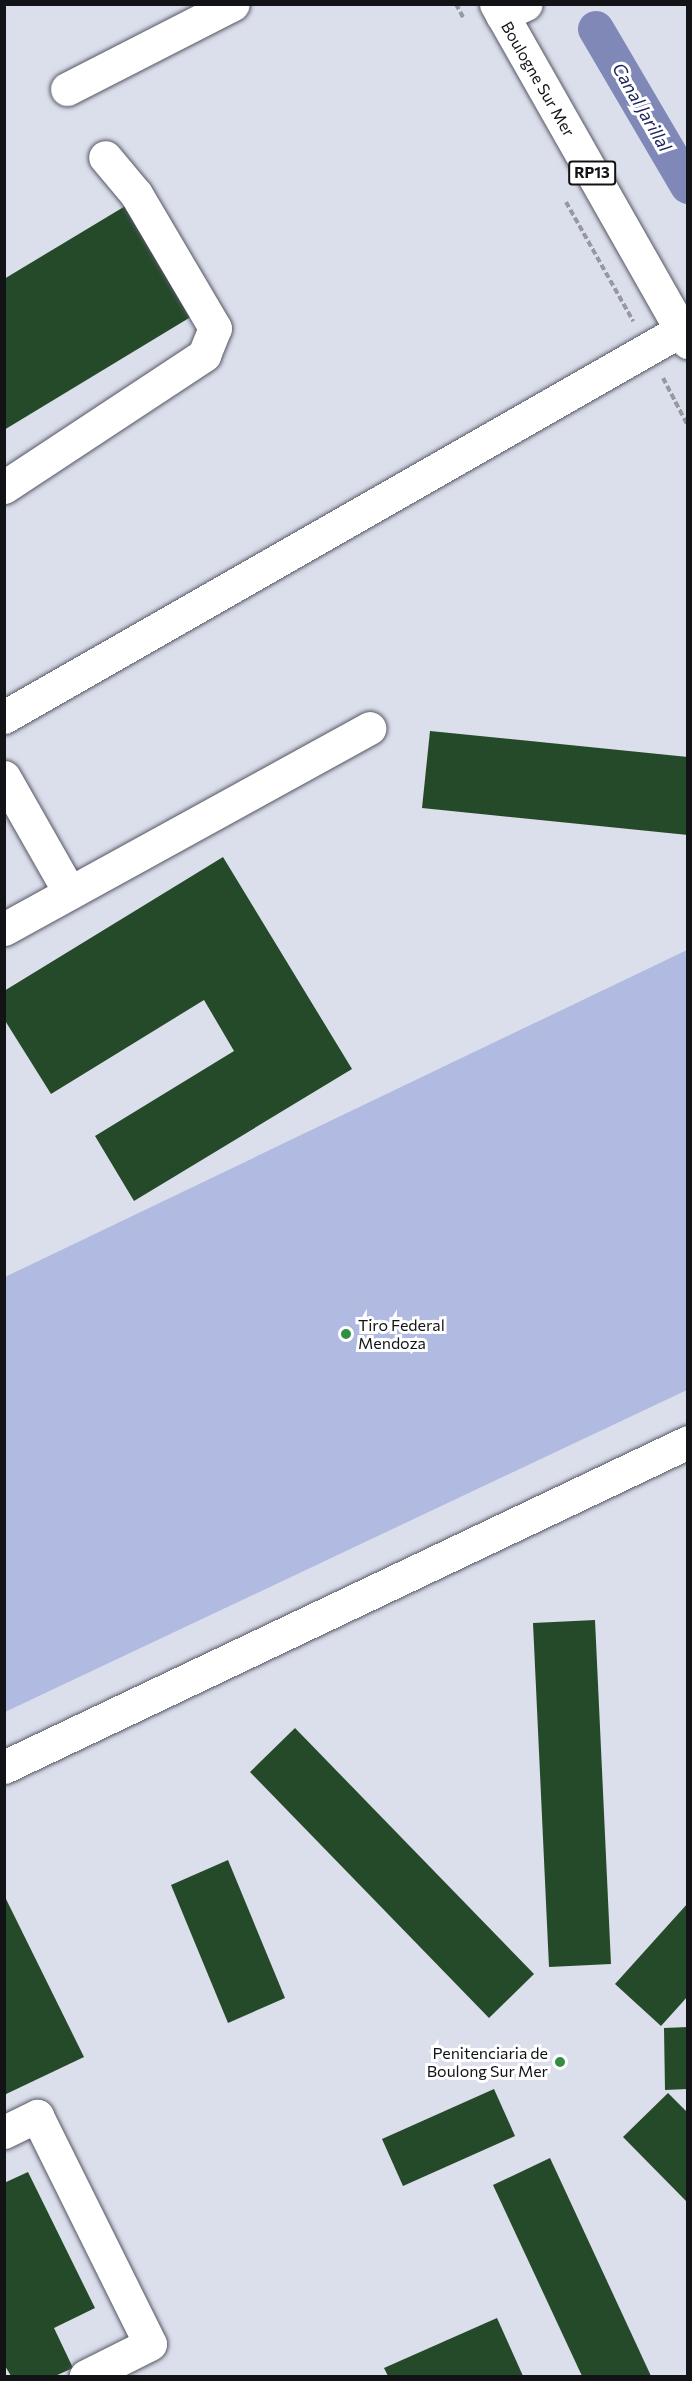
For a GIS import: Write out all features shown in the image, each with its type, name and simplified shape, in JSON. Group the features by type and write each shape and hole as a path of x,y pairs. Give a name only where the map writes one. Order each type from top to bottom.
{"street":[{"path":"67,89 234,4"},
{"name":"Boulogne Sur Mer","path":"508,8 684,336"},
{"path":"4,487 204,355 215,328 136,194 105,157"},
{"path":"4,717 648,348 684,336"},
{"path":"4,929 369,728"},
{"path":"4,777 70,893"},
{"path":"4,1767 687,1442"},
{"path":"4,2132 37,2116 150,2343 86,2376"}],"path":[{"path":"456,4 468,25"},
{"path":"561,192 648,348 687,426"}],"shaded area":[{"name":"Tiro Federal Mendoza","path":"687,950 687,1390 5,1712 5,1277"}],"building":[{"path":"127,205 194,315 4,430 4,279"},
{"path":"430,731 688,757 688,835 422,808"},
{"path":"223,857 352,1069 134,1201 95,1136 234,1051 204,1000 51,1094 4,1019 4,991"},
{"path":"595,1620 611,1964 549,1967 533,1623"},
{"path":"295,1728 534,1974 489,2018 250,1772"},
{"path":"228,1860 285,1998 228,2023 171,1885"},
{"path":"4,1895 84,2057 4,2095"},
{"path":"688,1903 688,1996 661,2026 615,1984"},
{"path":"688,2027 688,2089 665,2090 664,2028"},
{"path":"494,2089 515,2136 403,2186 382,2139"},
{"path":"668,2093 688,2113 688,2203 623,2137"},
{"path":"550,2158 651,2376 582,2376 493,2185"},
{"path":"28,2172 95,2308 54,2328 73,2368 55,2376 11,2376 4,2364 4,2183"},
{"path":"497,2318 523,2376 388,2376 384,2368"}],"waterway":[{"name":"Canal Jarillal","path":"596,29 688,186"}],"place":[{"name":"Tiro Federal Mendoza","path":"346,1334"},
{"name":"Penitenciaria de Boulong Sur Mer","path":"560,2062"}]}
